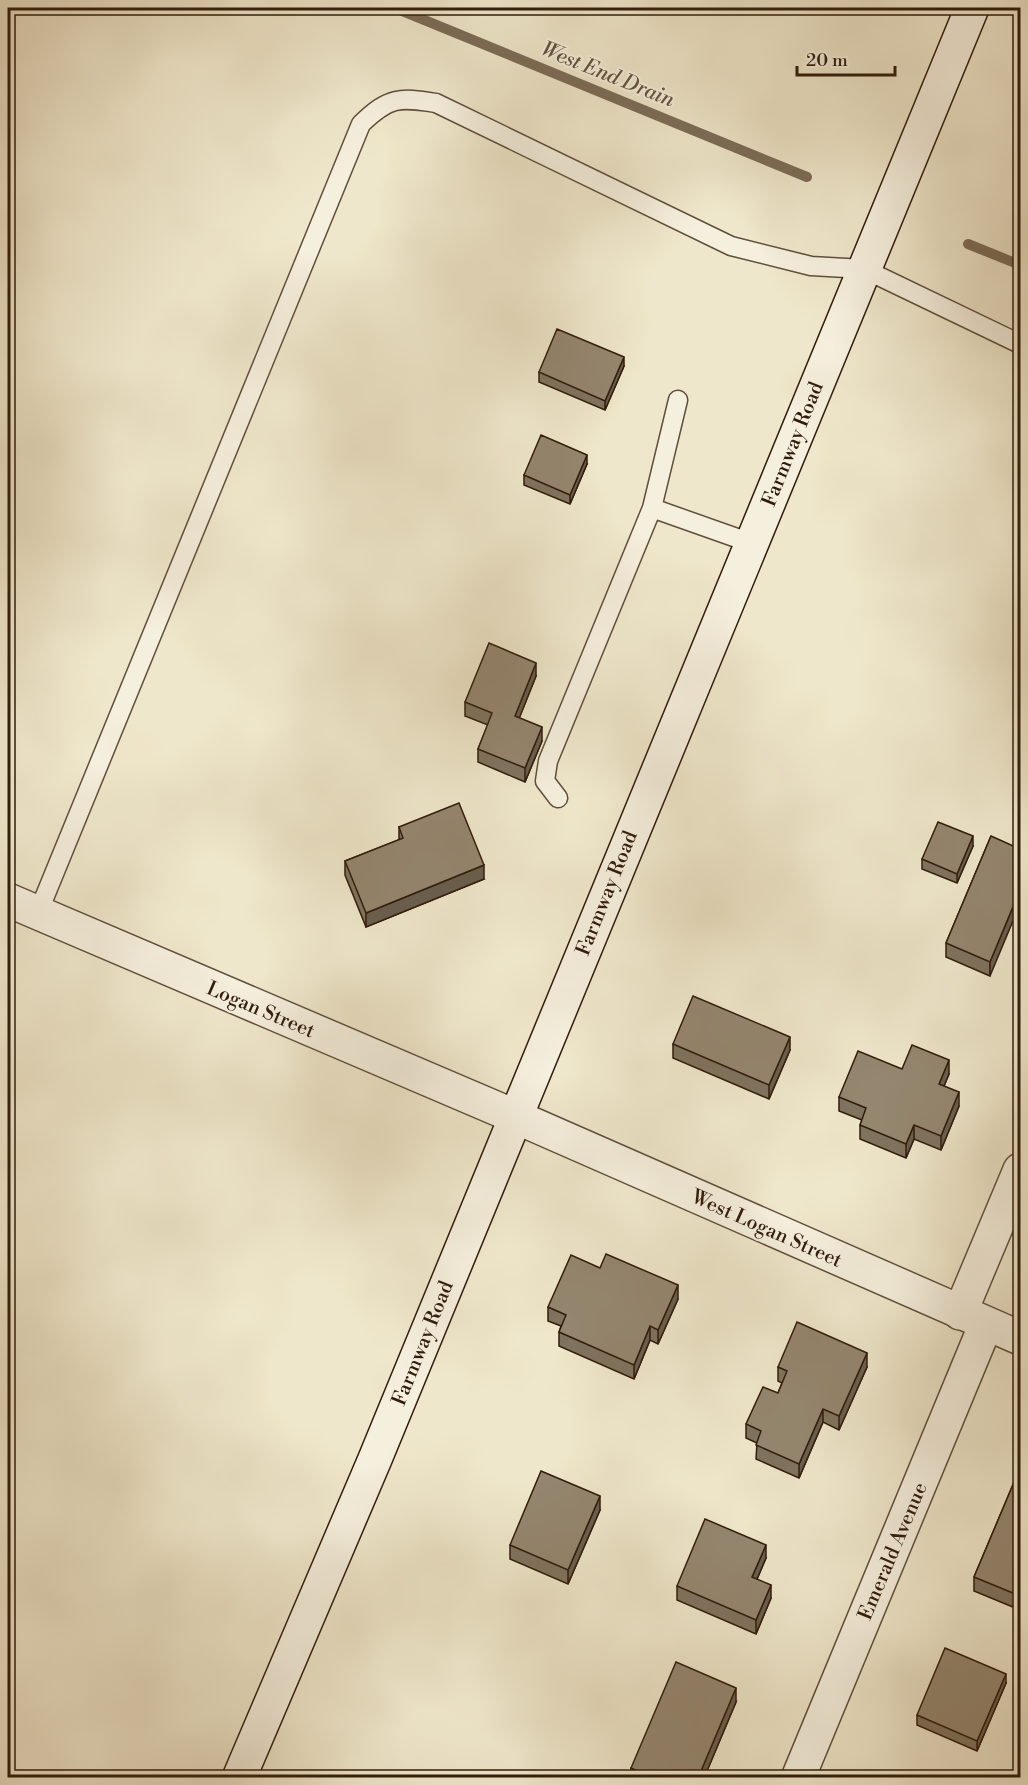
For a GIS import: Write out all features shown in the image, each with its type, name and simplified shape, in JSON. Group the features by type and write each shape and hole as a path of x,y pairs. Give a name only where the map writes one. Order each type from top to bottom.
{"main road":[{"name":"Farmway Road","path":"239,1778 375,1459 514,1116 972,8"},
{"name":"Logan Street","path":"8,900 514,1116"},
{"name":"West Logan Street","path":"514,1116 1020,1338"},
{"name":"Emerald Avenue","path":"798,1778 973,1318 1020,1170"}],"lane":[{"path":"38,913 361,124 380,105 407,98 436,103 731,246 811,266 864,269 1020,344"},
{"path":"558,798 545,781 548,761 652,508 678,400"},
{"path":"652,508 751,543"}],"building":[{"path":"557,329 624,357 605,401 539,372"},
{"path":"541,435 587,455 570,495 524,475"},
{"path":"489,643 536,663 515,716 542,727 525,768 478,749 492,713 465,702"},
{"path":"459,803 484,865 366,913 345,861 403,838 399,827"},
{"path":"938,822 973,836 957,874 922,859"},
{"path":"991,836 1020,849 1020,890 990,962 946,943"},
{"path":"693,996 790,1037 769,1085 673,1044"},
{"path":"912,1045 949,1060 939,1084 959,1092 941,1136 914,1125 906,1144 860,1125 866,1108 839,1097 858,1051 902,1069"},
{"path":"606,1254 678,1285 658,1330 650,1326 634,1365 559,1332 566,1315 548,1307 571,1255 600,1268"},
{"path":"797,1322 867,1353 839,1416 823,1409 799,1464 756,1445 761,1431 746,1424 763,1387 778,1393 787,1371 778,1367"},
{"path":"1020,1468 1020,1596 974,1577"},
{"path":"541,1471 600,1496 568,1570 510,1545"},
{"path":"705,1519 766,1545 752,1577 771,1585 756,1620 677,1586"},
{"path":"945,1648 1006,1674 977,1741 917,1715"},
{"path":"676,1662 736,1688 698,1778 653,1778 631,1768"}],"waterway":[{"name":"West End Drain","path":"395,8 807,177"},
{"name":"West End Drain","path":"968,244 1020,265"}]}
